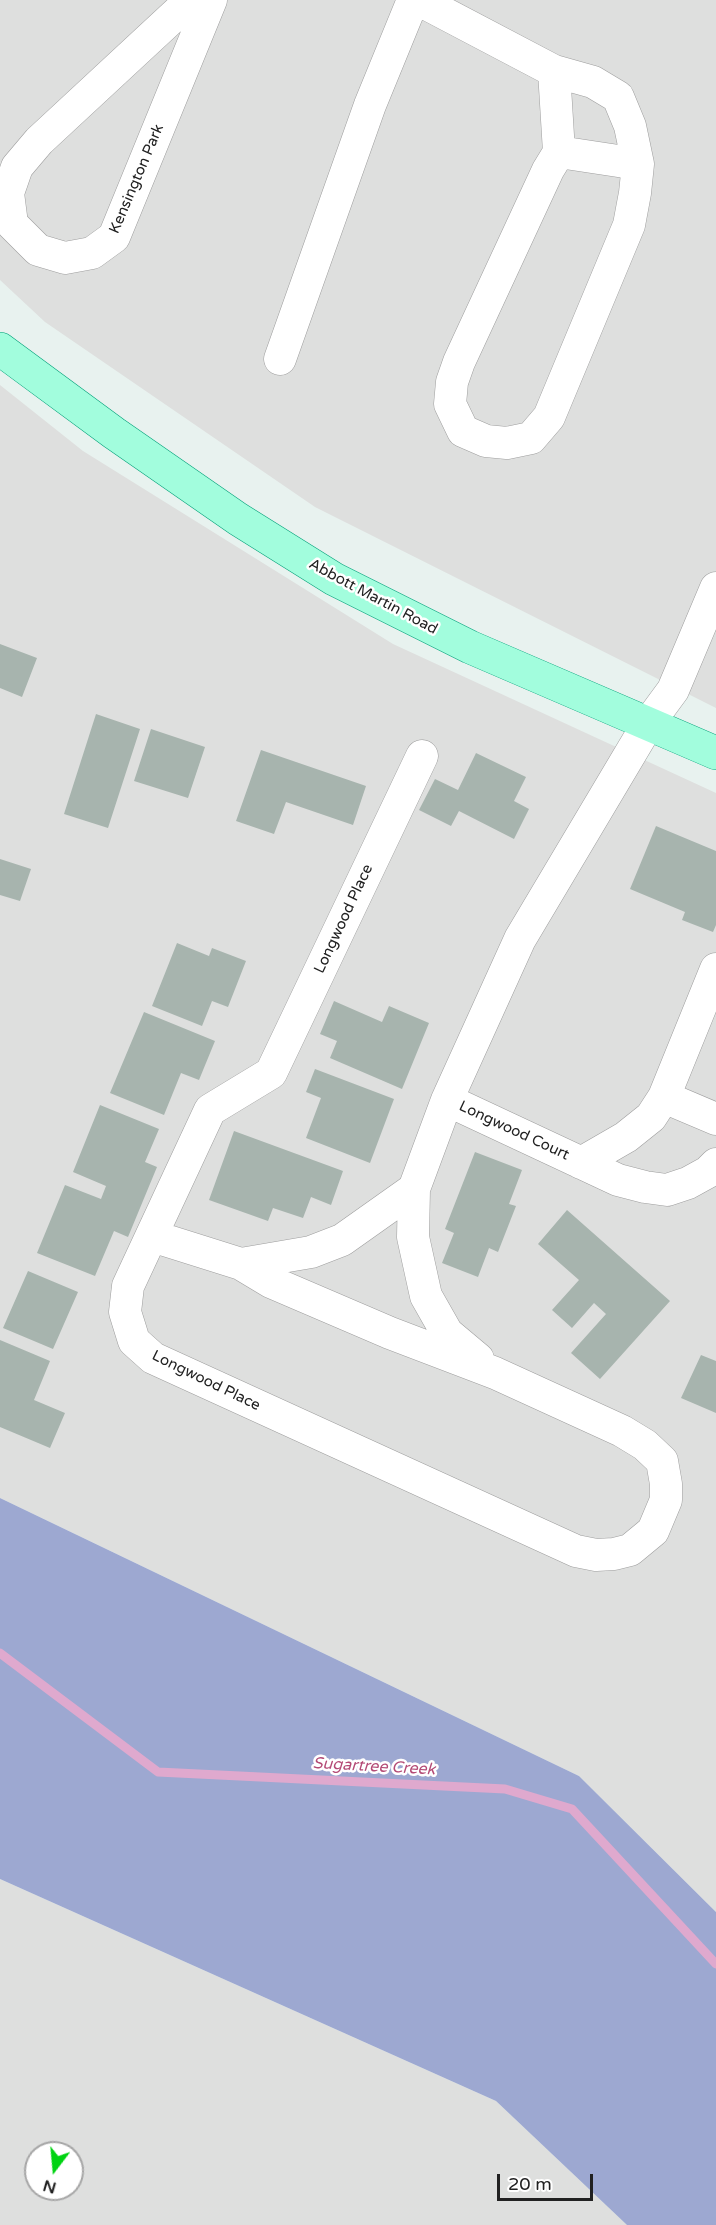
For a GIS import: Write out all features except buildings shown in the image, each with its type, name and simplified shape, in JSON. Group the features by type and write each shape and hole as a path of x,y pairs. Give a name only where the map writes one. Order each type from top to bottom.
{"main road":[{"name":"Abbott Martin Road","path":"0,349 114,433 238,519 334,579 470,646 716,753"}],"street":[{"name":"Kensington Park","path":"191,0 39,141 17,168 8,193 12,224 38,250 66,258 92,253 114,237 211,0"},
{"path":"280,359 370,105 413,0"},
{"path":"419,0 554,71 593,82 618,97 630,126 638,164 629,225 549,417 531,438 507,443 486,441 463,431 450,404 452,382 459,362 548,170 559,152 554,71"},
{"path":"559,152 638,164"},
{"name":"Longwood Place","path":"495,1373 447,1333 426,1296 413,1237 414,1189 447,1100 520,939 648,724 673,690 716,588"},
{"name":"Longwood Place","path":"242,1264 271,1282 368,1324 495,1373 622,1431 645,1445 662,1461 666,1484 666,1500 653,1531 630,1550 596,1555 576,1551 153,1358 134,1341 125,1312 128,1286 210,1110 271,1073 422,756"},
{"name":"Longwood Court","path":"581,1163 626,1137 651,1117 664,1097 716,969"},
{"path":"664,1097 716,1119"},
{"name":"Longwood Court","path":"447,1100 618,1180 645,1187 667,1190 688,1183 708,1172 716,1164"},
{"path":"152,1236 242,1264 311,1252 342,1240 414,1189"}],"shaded area":[{"path":"0,0 716,0 716,708 315,507 45,322 0,280"},
{"path":"0,385 83,451 393,644 716,793 716,1912 579,1776 0,1498"},
{"path":"0,1498 579,1776 716,1912 716,2225 627,2225 496,2101 0,1879"},
{"path":"0,1879 496,2101 627,2225 0,2225"}],"waterway":[{"name":"Sugartree Creek","path":"0,1653 158,1772 505,1789 572,1809 716,1964"}]}
